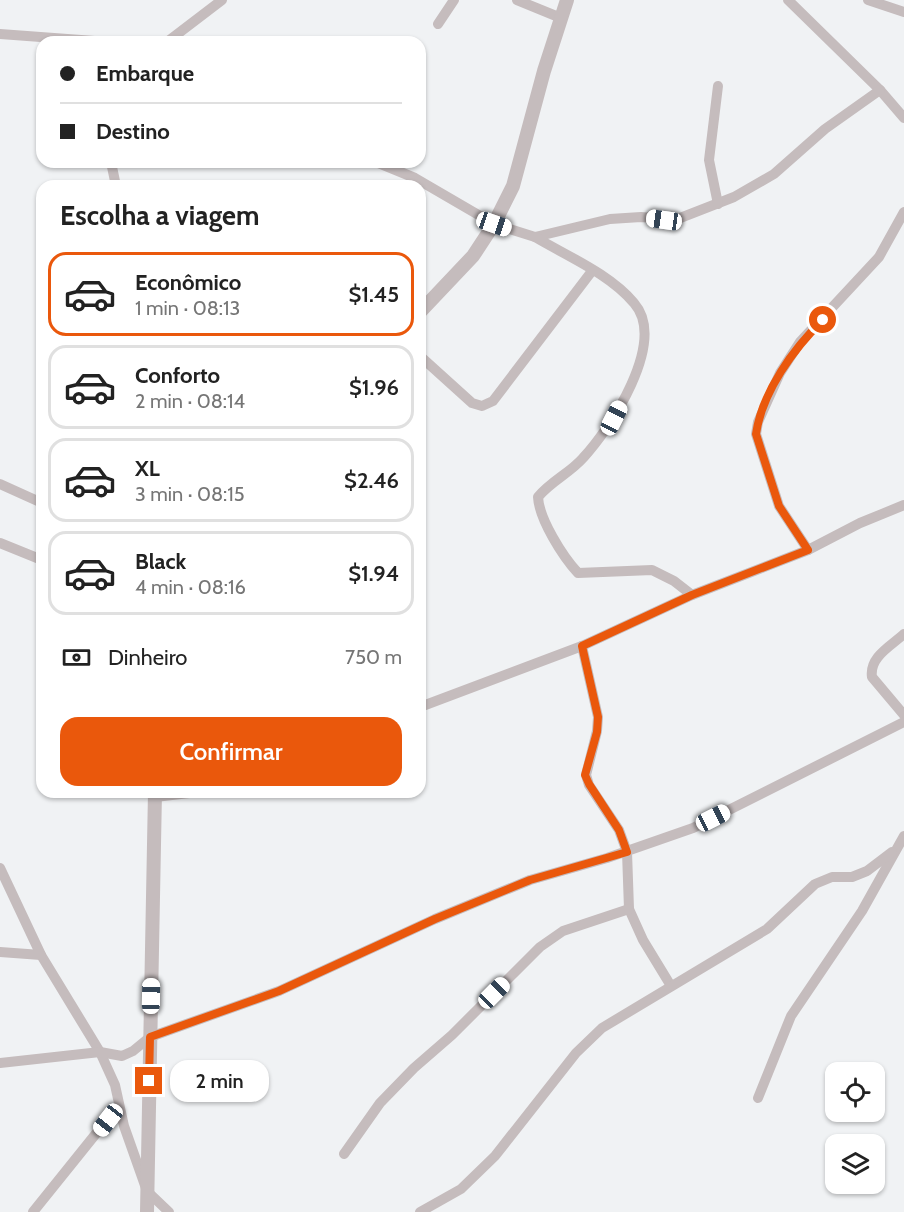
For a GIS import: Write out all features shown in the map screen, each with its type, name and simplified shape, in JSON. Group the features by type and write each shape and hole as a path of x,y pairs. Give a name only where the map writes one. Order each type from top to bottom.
{"street":[{"path":"175,36 222,0"},
{"path":"438,24 454,0"},
{"path":"517,0 561,18"},
{"path":"426,306 473,256 494,224 513,186 567,0"},
{"path":"793,0 904,118"},
{"path":"868,0 885,2 904,12"},
{"path":"0,34 36,37"},
{"path":"718,86 709,160 718,204"},
{"path":"535,237 610,219 641,217 675,220 718,204 774,174 825,129 880,90"},
{"path":"391,168 418,180"},
{"path":"426,184 494,224 535,237 592,271 623,292 636,304 643,331 639,364 614,418 582,460 545,488 538,497 538,508 567,561 578,573 652,570 674,581 692,595"},
{"path":"808,550 779,506 756,434 758,422 780,373 800,342 879,257 904,212"},
{"path":"426,362 472,404 482,406 493,401 592,271"},
{"path":"0,484 36,500"},
{"path":"426,706 582,646 692,595 808,550 860,522 904,505"},
{"path":"0,543 36,558"},
{"path":"904,634 874,660 871,670 872,677 904,715"},
{"path":"582,646 598,717 597,732 585,775 619,830 627,852 628,909 670,986"},
{"path":"0,1063 100,1052 122,1056 133,1051 150,1037 279,991 435,919 530,880 627,852 693,828 904,722"},
{"path":"147,1212 155,798"},
{"path":"758,1098 791,1016 862,911 892,852 904,836"},
{"path":"420,1212 461,1189 495,1156 576,1053 602,1028 767,929 815,884 832,877 852,877 867,871 892,852"},
{"path":"0,868 41,955 100,1052 115,1085 124,1126 147,1191 169,1212"},
{"path":"344,1154 380,1103 540,947 563,932 628,909"},
{"path":"0,952 41,955"},
{"path":"33,1212 119,1105"}],"route":[{"path":"149,1081 150,1037 201,1021 279,991 435,919 530,880 627,852 619,830 585,775 597,732 598,717 596,698 582,646 692,595 808,550 779,506 766,459 756,434 758,422 780,373 800,342 823,320"}]}
